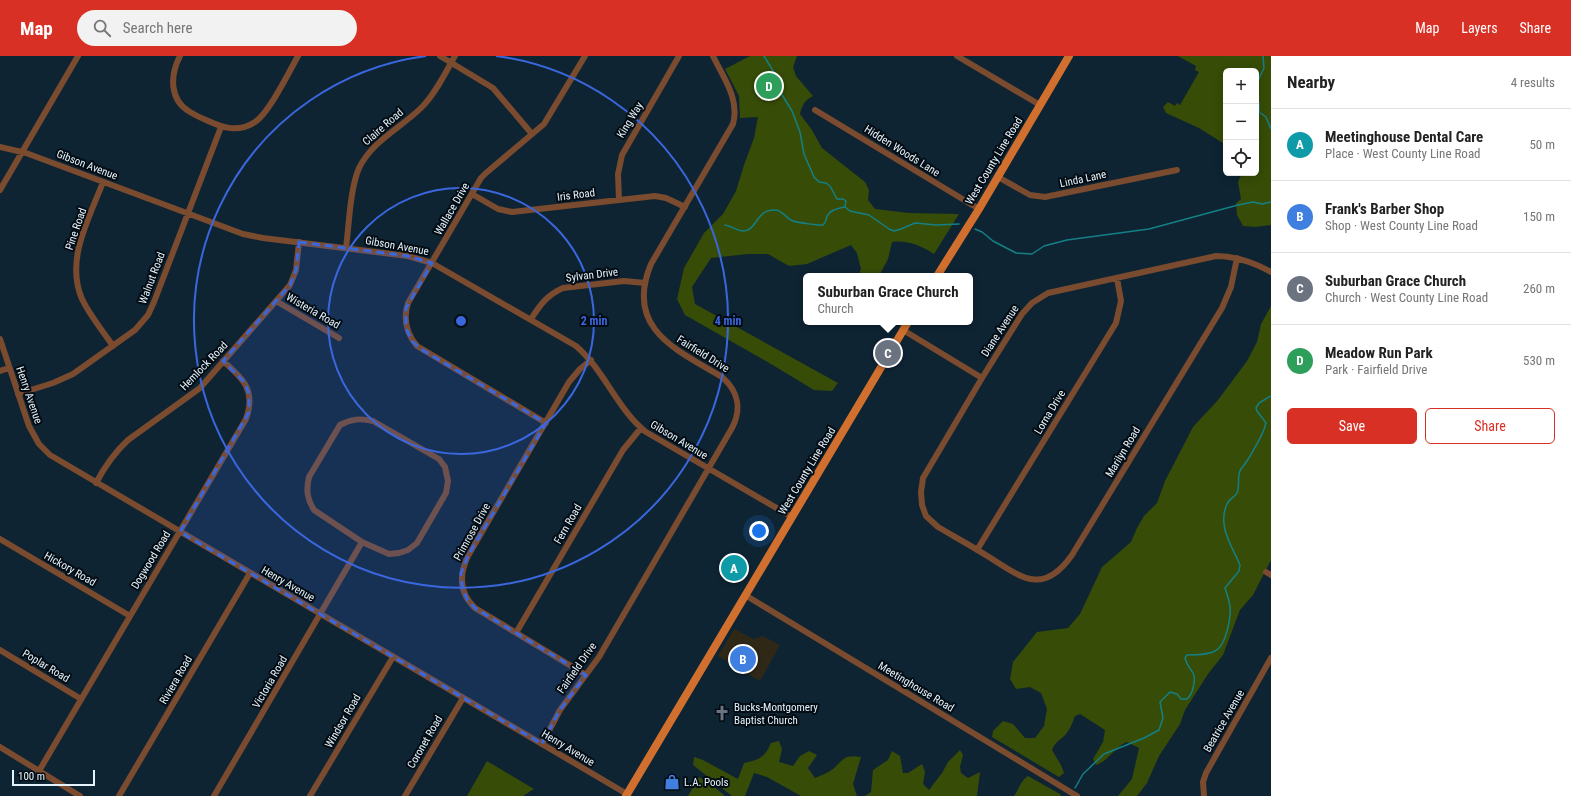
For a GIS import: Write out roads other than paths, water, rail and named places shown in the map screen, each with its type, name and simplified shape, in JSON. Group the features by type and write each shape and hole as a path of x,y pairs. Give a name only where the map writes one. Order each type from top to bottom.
{"main road":[{"name":"West County Line Road","path":"939,273 998,177 1069,56"},
{"name":"West County Line Road","path":"627,795 906,325"}],"street":[{"path":"0,190 78,56"},
{"path":"180,56 175,66 172,78 176,98 189,112 221,127 232,129 240,128 257,121 266,110 298,56"},
{"path":"440,56 493,88 532,134"},
{"name":"Claire Road","path":"346,248 354,185 357,174 365,158 378,142 428,101 455,56"},
{"name":"Wallace Drive","path":"546,422 421,349 412,340 406,328 405,317 408,303 472,194 486,173 549,118 585,56"},
{"name":"King Way","path":"619,200 618,174 622,155 679,56"},
{"name":"Fairfield Drive","path":"542,744 560,710 599,658 735,422 738,409 733,388 722,377 669,345 657,333 648,318 644,302 645,283 651,264 731,128 735,117 733,98 713,56"},
{"path":"957,56 1040,106"},
{"name":"Hidden Woods Lane","path":"815,110 978,209"},
{"name":"Walnut Road","path":"18,394 64,379 135,330 150,311 221,127"},
{"name":"Gibson Avenue","path":"0,147 22,152 243,234 263,238 408,256 432,262 571,342 592,360 628,414 641,428 658,440 792,517"},
{"name":"Linda Lane","path":"998,177 1030,195 1045,197 1177,170"},
{"name":"Pine Road","path":"103,182 80,244 76,272 78,288 83,301 113,346"},
{"name":"Iris Road","path":"472,194 498,209 512,212 661,196 685,207"},
{"name":"Hemlock Road","path":"96,483 107,463 118,448 200,388 290,285 294,278 299,242"},
{"name":"Diane Avenue","path":"977,550 932,522 923,511 921,492 923,478 982,378 1022,314 1032,303 1048,293 1216,256 1228,256 1251,261 1271,272"},
{"name":"Marilyn Road","path":"977,550 1018,575 1028,579 1045,578 1053,575 1062,567 1076,548 1222,308 1231,287 1237,258"},
{"name":"Lorna Drive","path":"977,550 1116,323 1121,301 1117,278"},
{"name":"Sylvan Drive","path":"531,319 545,298 563,288 624,281 645,283"},
{"name":"Wisteria Road","path":"276,301 339,338"},
{"path":"903,330 982,378"},
{"name":"Henry Avenue","path":"0,339 28,426 39,444 46,452 58,461 627,795"},
{"name":"Primrose Drive","path":"586,675 475,608 470,603 464,592 461,580 468,556 569,382 580,369 592,360"},
{"name":"Dogwood Road","path":"39,771 246,419 249,396 245,383 224,361"},
{"path":"0,371 9,368"},
{"path":"363,418 373,421 439,459 445,467 448,481 446,493 443,499 417,543 408,550 389,554 362,542 314,510 309,502 307,485 309,477 340,426 347,421 363,418"},
{"name":"Fern Road","path":"516,633 623,450 641,428"},
{"name":"Hickory Road","path":"0,540 130,616"},
{"name":"Victoria Road","path":"214,796 321,615 362,542"},
{"name":"Riviera Road","path":"119,796 250,573"},
{"name":"Meetinghouse Road","path":"745,595 1076,796"},
{"name":"Poplar Road","path":"0,650 81,699"},
{"name":"Windsor Road","path":"310,796 393,657"},
{"name":"Beatrice Avenue","path":"1204,796 1203,782 1206,772 1271,658"},
{"name":"Coronet Road","path":"405,796 463,698"},
{"path":"0,747 80,796"}],"waterway":[{"path":"764,56 775,74 776,85 792,111 800,132 804,154 814,177 819,182 826,183 830,186 837,199 843,199 846,201 845,207"},
{"path":"1259,79 1264,68 1263,56"},
{"path":"1259,104 1259,112 1266,117 1271,129"},
{"path":"975,229 982,232 993,241 1016,253 1032,254 1044,246 1067,240 1149,229 1238,205 1253,202 1262,204 1271,202"},
{"path":"725,225 741,231 748,230 764,213 775,210 780,211 793,221 823,225 830,212 845,207 850,211 869,215 894,231 915,223 936,225 959,224"},
{"path":"1075,788 1083,774 1104,754 1144,738 1159,730 1163,718 1160,702 1170,692 1177,694 1181,699 1187,699 1192,693 1194,677 1186,663 1185,658 1187,655 1212,653 1222,644 1229,624 1230,611 1230,604 1225,588 1239,571 1240,565 1227,536 1224,512 1228,502 1237,493 1239,474 1261,438 1265,428 1266,423 1256,408 1259,403 1271,396"}],"place":[{"name":"Meadow Run Park","path":"769,86"},
{"name":"Suburban Grace Church","path":"888,353"},
{"name":"Meetinghouse Dental Care","path":"734,568"},
{"name":"Frank's Barber Shop","path":"743,659"},
{"name":"Bucks-Montgomery Baptist Church","path":"722,713"},
{"name":"L.A. Pools","path":"672,782"}]}
